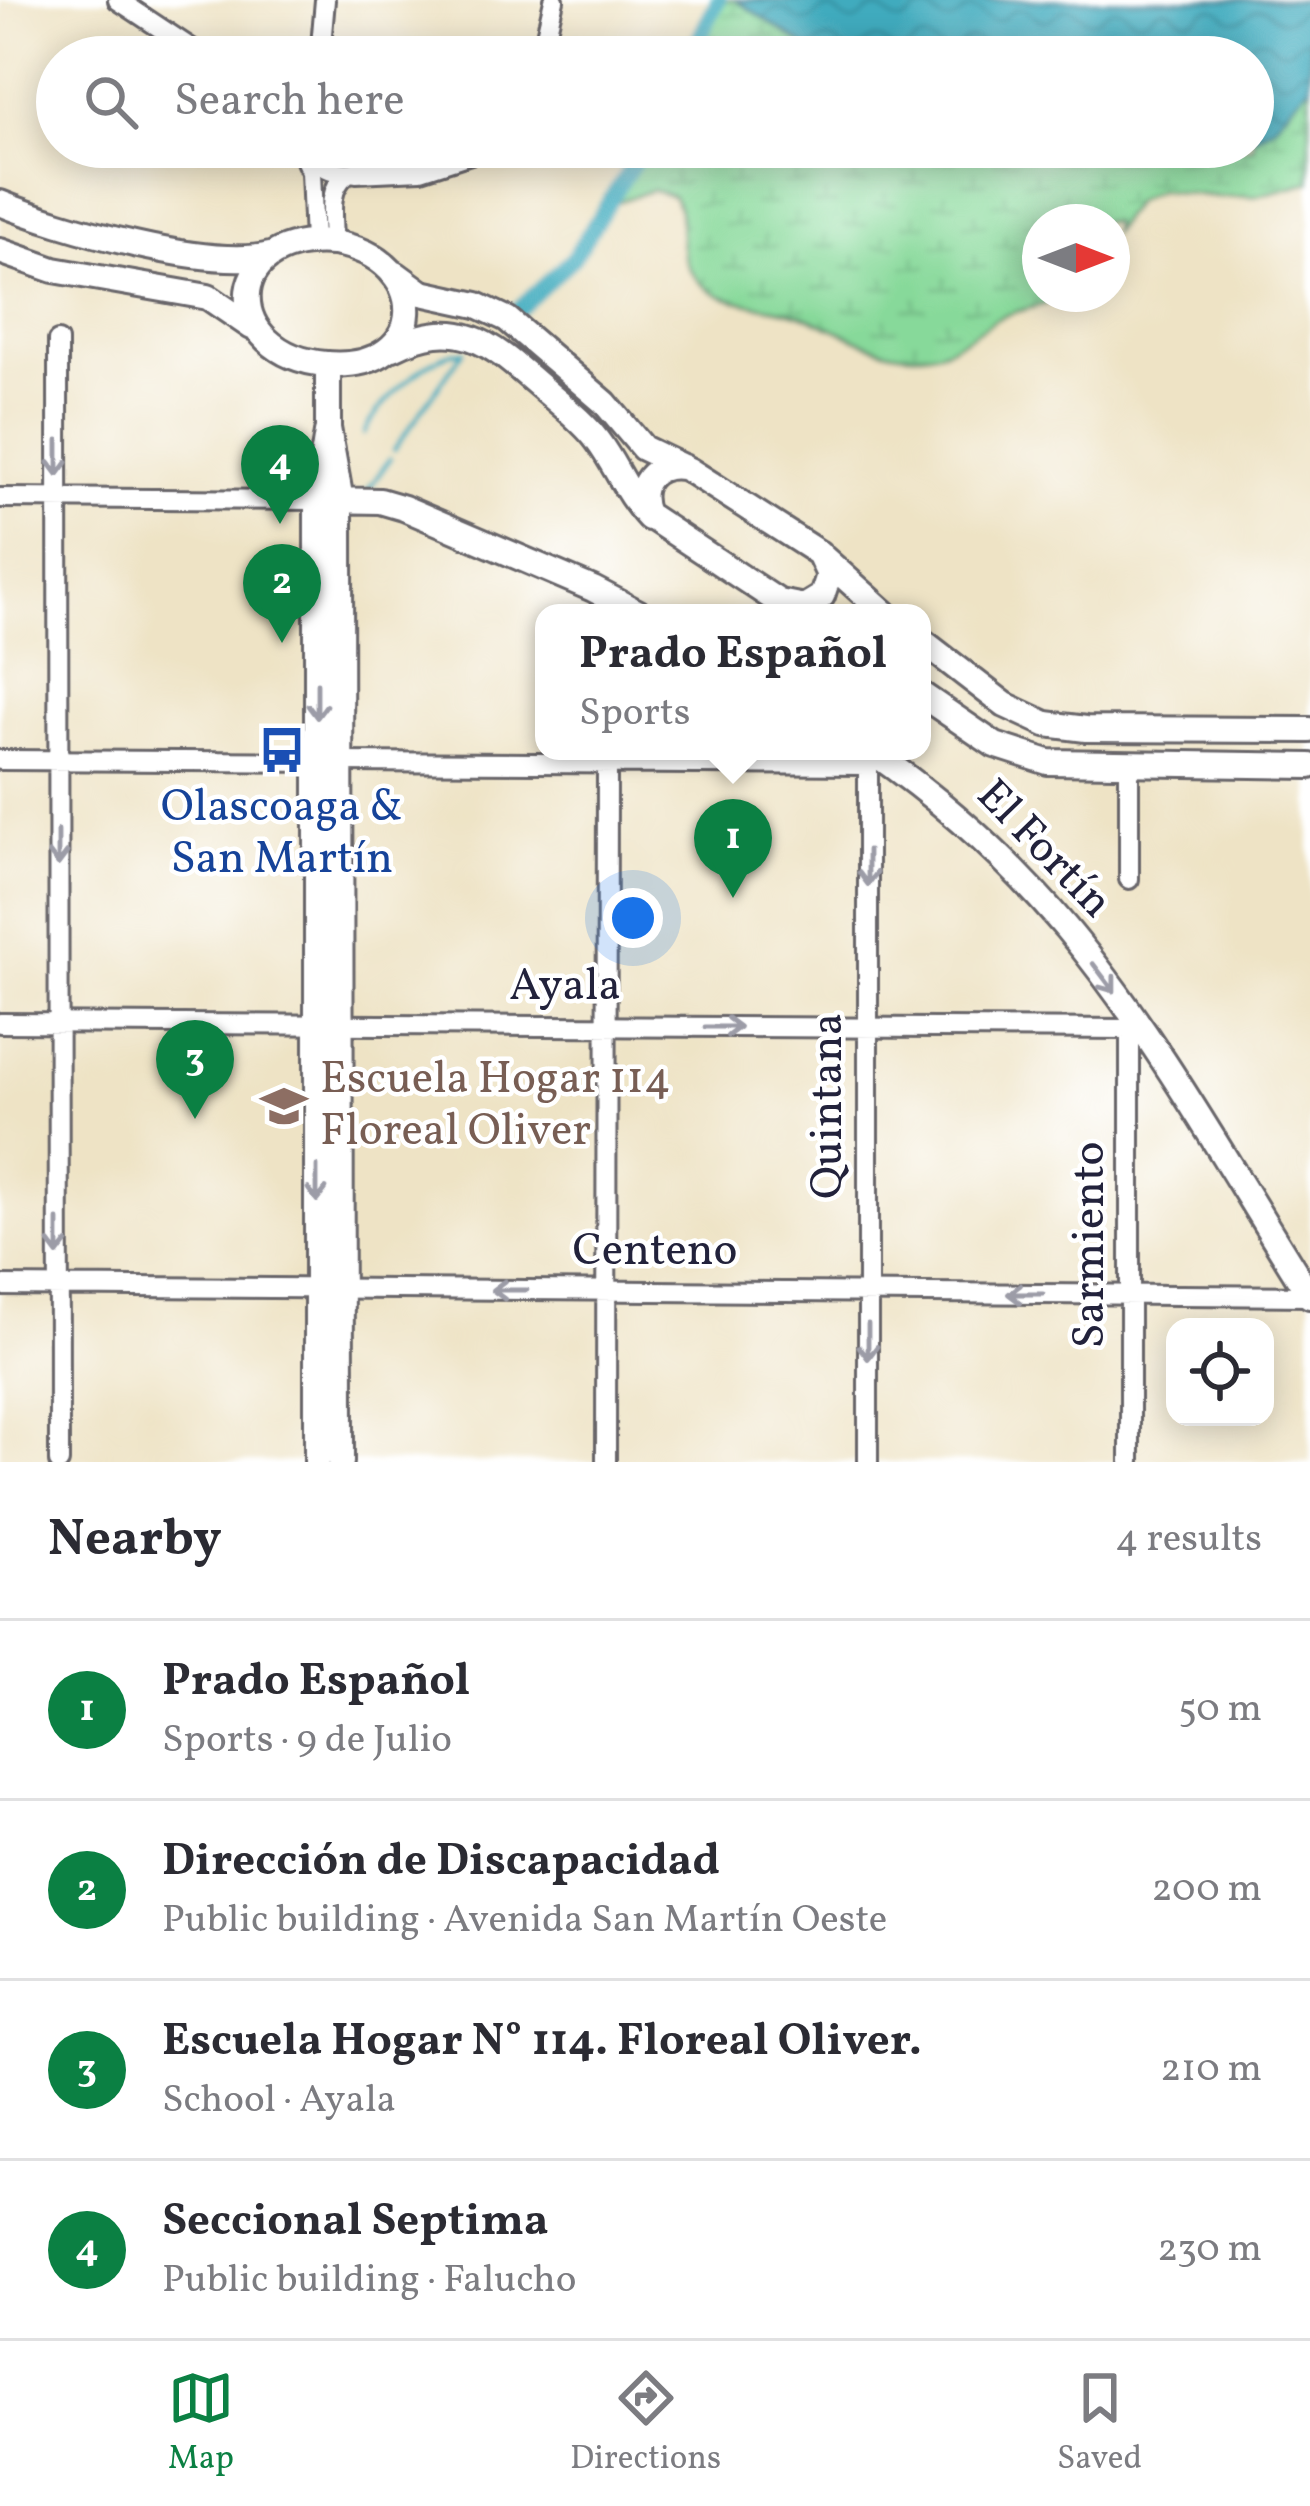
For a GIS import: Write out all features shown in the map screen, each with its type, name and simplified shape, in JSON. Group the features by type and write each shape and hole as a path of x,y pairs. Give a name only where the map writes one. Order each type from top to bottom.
{"main road":[{"path":"0,203 56,222 202,257 232,260 324,243 367,252 422,293 494,310 605,403 643,448 689,470 818,552 875,604"},
{"path":"0,251 63,272 208,297 226,305 286,353 328,364 358,362 422,336 460,334 488,343 592,434 649,518 783,604"},
{"path":"262,335 250,316 248,286 256,267 272,254"},
{"path":"386,352 401,336 408,316 406,294 396,274"},
{"path":"519,369 540,345"},
{"path":"317,1462 329,1289 328,364"},
{"path":"649,518 642,500 649,476 670,465 689,470"},
{"path":"328,500 380,501 404,508 607,604"},
{"path":"809,604 822,596 829,575 818,552"},
{"path":"931,648 1015,711 1056,727 1310,730"},
{"path":"931,702 982,739 1021,756 1062,764 1310,766"},
{"name":"El Fortín","path":"875,760 958,818 1079,944 1310,1296"},
{"path":"329,1289 341,1462"}],"street":[{"path":"118,0 172,36"},
{"path":"322,36 325,0"},
{"path":"546,36 554,0"},
{"path":"309,168 324,243"},
{"path":"325,168 352,173 427,168"},
{"path":"324,243 338,180 360,168"},
{"path":"58,341 58,1462"},
{"path":"0,498 328,500"},
{"path":"0,760 535,758"},
{"path":"606,1462 607,760"},
{"name":"Quintana","path":"868,1462 869,760"},
{"path":"1129,765 1129,879"},
{"name":"Ayala","path":"0,1023 1133,1026"},
{"name":"Sarmiento","path":"1130,1462 1133,1026"},
{"name":"Centeno","path":"0,1286 1310,1296"}],"green space":[{"path":"718,0 736,0 790,36 700,36"},
{"path":"1310,85 1310,182 1257,196 1158,190 1130,208 1130,204 1022,204 1022,310 928,353 888,351 792,312 718,295 689,269 680,214 672,196 652,190 611,204 632,168 1274,168 1274,125"}],"water":[{"path":"736,0 1310,0 1310,85 1274,125 1274,36 790,36"}],"waterway":[{"path":"700,36 718,0"},
{"path":"518,310 573,258 631,168"},
{"path":"364,434 406,381 437,359 464,351"},
{"path":"394,450 462,353"},
{"path":"364,495 390,459"}],"place":[{"name":"Seccional Septima","path":"280,524"},
{"name":"Dirección de Discapacidad","path":"282,643"},
{"name":"Olascoaga & San Martín","path":"282,750"},
{"name":"Prado Español","path":"733,898"},
{"name":"Escuela Hogar 114 Floreal Oliver","path":"284,1106"},
{"name":"Escuela Hogar N° 114. Floreal Oliver.","path":"195,1119"}]}
